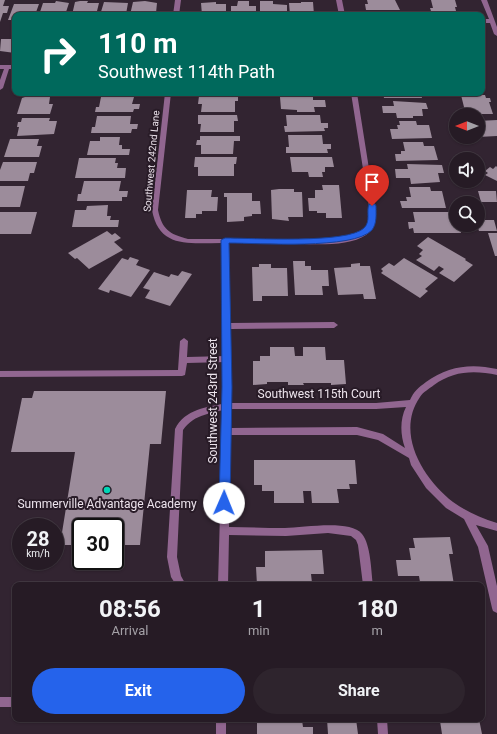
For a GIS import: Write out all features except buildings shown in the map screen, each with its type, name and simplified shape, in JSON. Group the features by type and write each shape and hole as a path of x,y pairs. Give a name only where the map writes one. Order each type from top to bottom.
{"street":[{"path":"176,12 178,0"},
{"path":"339,0 341,12"},
{"path":"484,0 497,34"},
{"path":"485,22 492,22"},
{"path":"0,67 12,67"},
{"path":"0,88 7,67"},
{"name":"Southwest 242nd Lane","path":"168,96 155,210 161,230 172,237 188,240 225,240"},
{"path":"225,240 329,241 353,237 363,233 369,228 373,214 354,96"},
{"name":"Southwest 243rd Street","path":"223,582 227,406 225,240"},
{"path":"226,326 334,325"},
{"path":"0,374 182,373 184,341"},
{"path":"183,360 226,359"},
{"path":"497,372 468,369 450,372 431,381 420,390 412,403 408,414 406,427 406,440 410,455 420,475 432,490 448,505 468,518 482,524 497,527"},
{"name":"Southwest 115th Court","path":"179,582 176,577 172,557 179,429 185,420 192,414 227,406 376,406 412,403"},
{"path":"226,432 358,431 380,437 410,455"},
{"path":"468,518 483,546 497,608"},
{"path":"224,531 286,532 328,529 353,532 363,544 368,582"},
{"path":"0,702 12,702"},
{"path":"221,722 221,734"},
{"path":"382,722 383,734"}],"place":[{"name":"Summerville Advantage Academy","path":"107,490"}],"route":[{"path":"224,503 227,387 224,261 225,240 342,240 363,233 369,228 373,214 372,206"}]}
